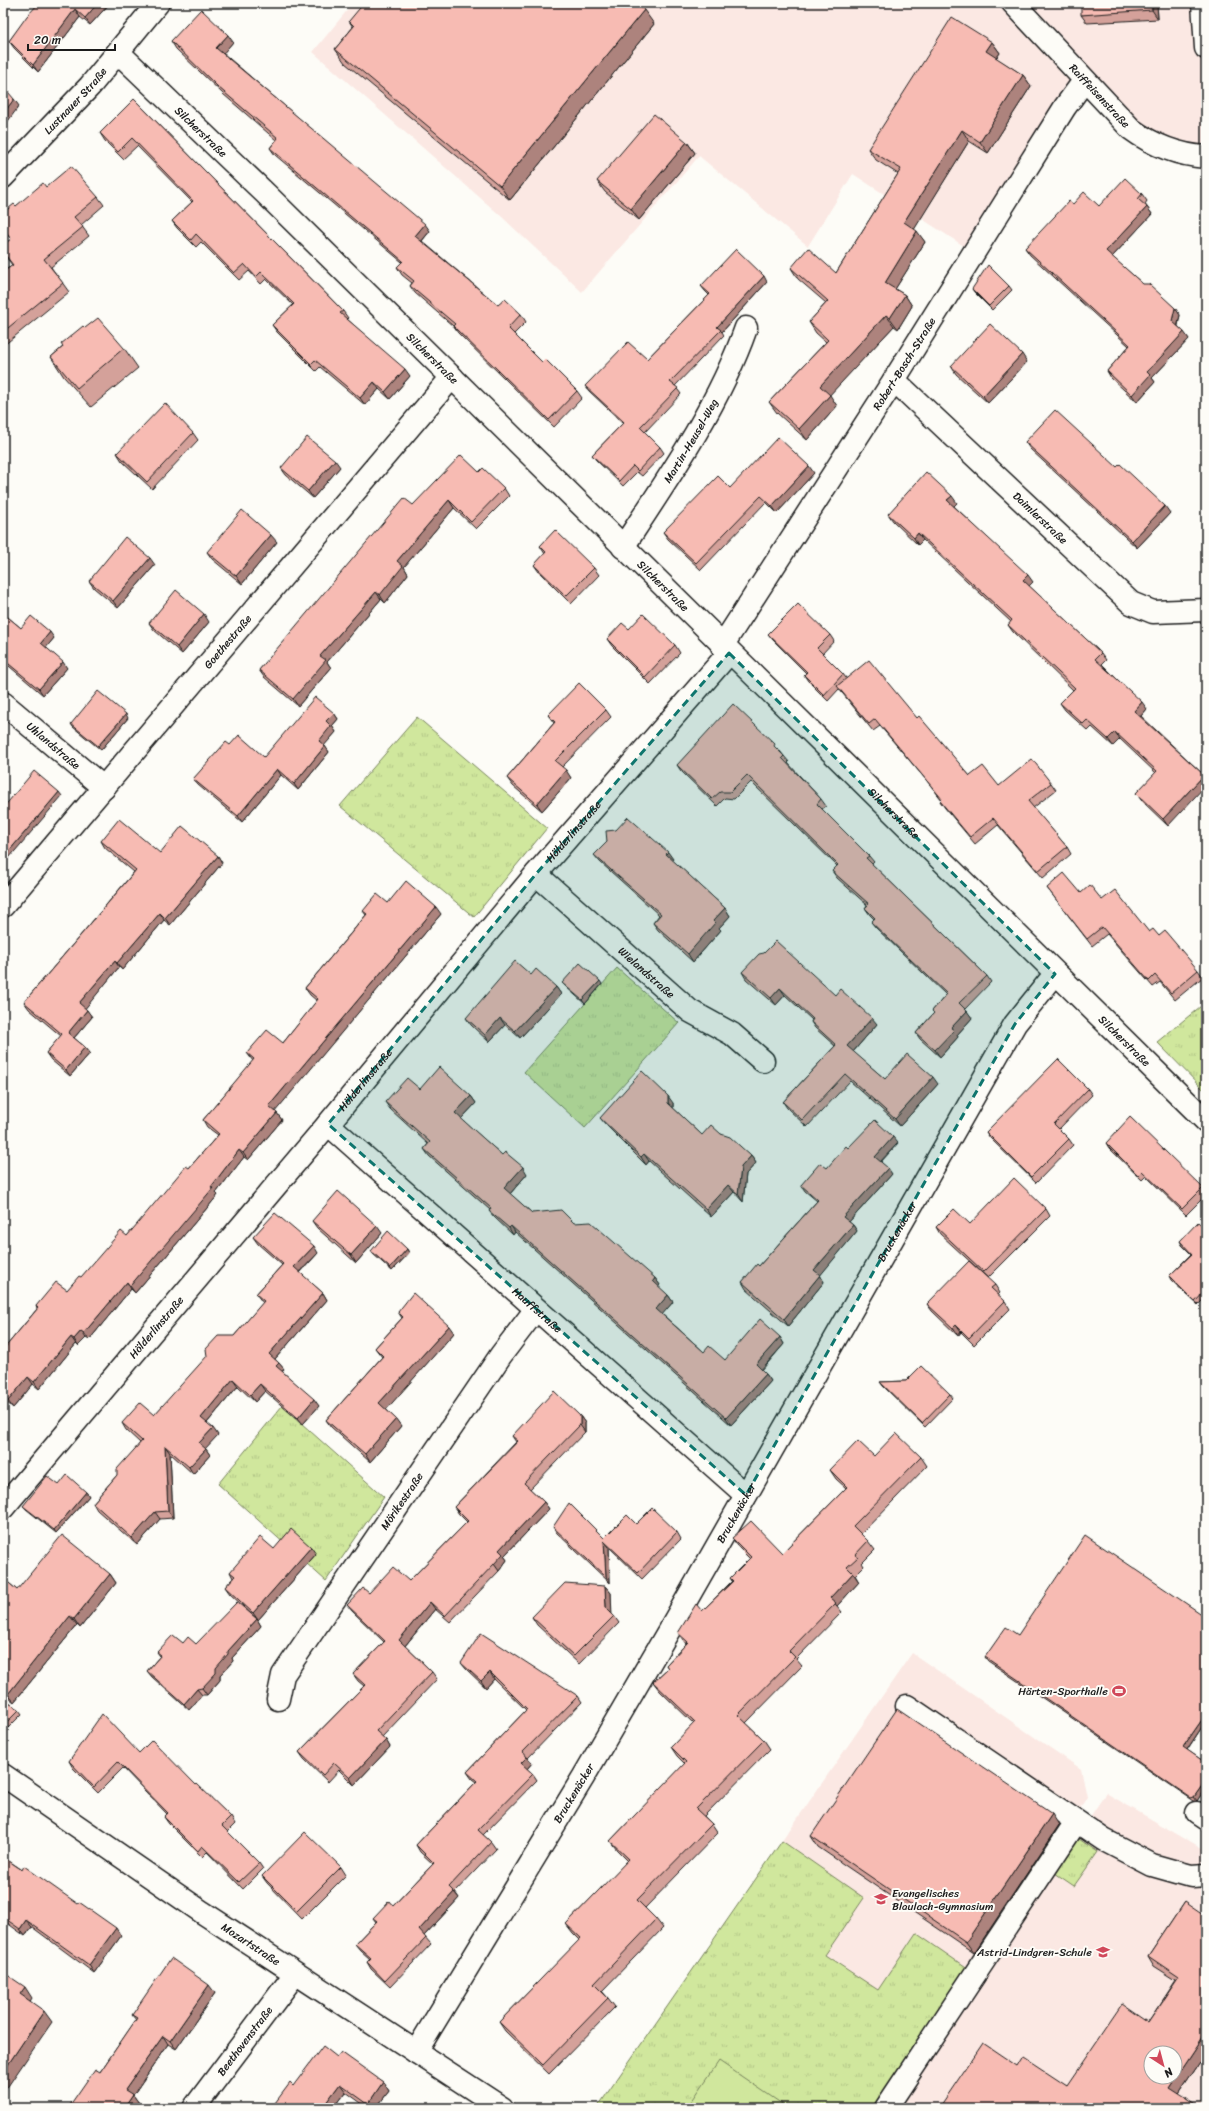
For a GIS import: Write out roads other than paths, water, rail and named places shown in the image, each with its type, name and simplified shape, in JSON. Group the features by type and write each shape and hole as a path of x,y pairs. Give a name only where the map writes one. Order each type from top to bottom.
{"street":[{"name":"Lustnauer Straße","path":"3,178 59,120 158,3"},
{"name":"Raiffeisenstraße","path":"1013,3 1118,117 1148,142 1170,151 1206,157"},
{"path":"1203,3 1206,48"},
{"name":"Silcherstraße","path":"118,52 452,377 1206,1121"},
{"name":"Robert-Bosch-Straße","path":"726,649 1061,113 1084,81"},
{"name":"Martin-Heusel-Weg","path":"623,547 692,437 735,359 746,328"},
{"name":"Goethestraße","path":"3,906 452,377"},
{"name":"Daimlerstraße","path":"894,380 1132,603 1153,612 1206,610"},
{"name":"Hölderlinstraße","path":"3,1508 328,1124 726,649"},
{"name":"Uhlandstraße","path":"3,703 104,788"},
{"name":"Wielandstraße","path":"536,874 690,1011 732,1034 763,1061"},
{"name":"Bruckenäcker","path":"416,2052 584,1776 1014,1024 1056,974"},
{"name":"Hauffstraße","path":"328,1124 746,1495"},
{"name":"Mörikestraße","path":"278,1699 283,1675 501,1356 536,1309"},
{"path":"907,1706 1104,1840 1152,1866 1191,1876 1206,1875"},
{"name":"Mozartstraße","path":"3,1775 105,1847 295,1974 502,2108"},
{"path":"886,2108 1076,1822"},
{"name":"Beethovenstraße","path":"194,2108 295,1974"}],"place":[{"name":"Härten-Sporthalle","path":"1119,1691"},
{"name":"Evangelisches Blaulach-Gymnasium","path":"881,1899"},
{"name":"Astrid-Lindgren-Schule","path":"1103,1952"}]}
